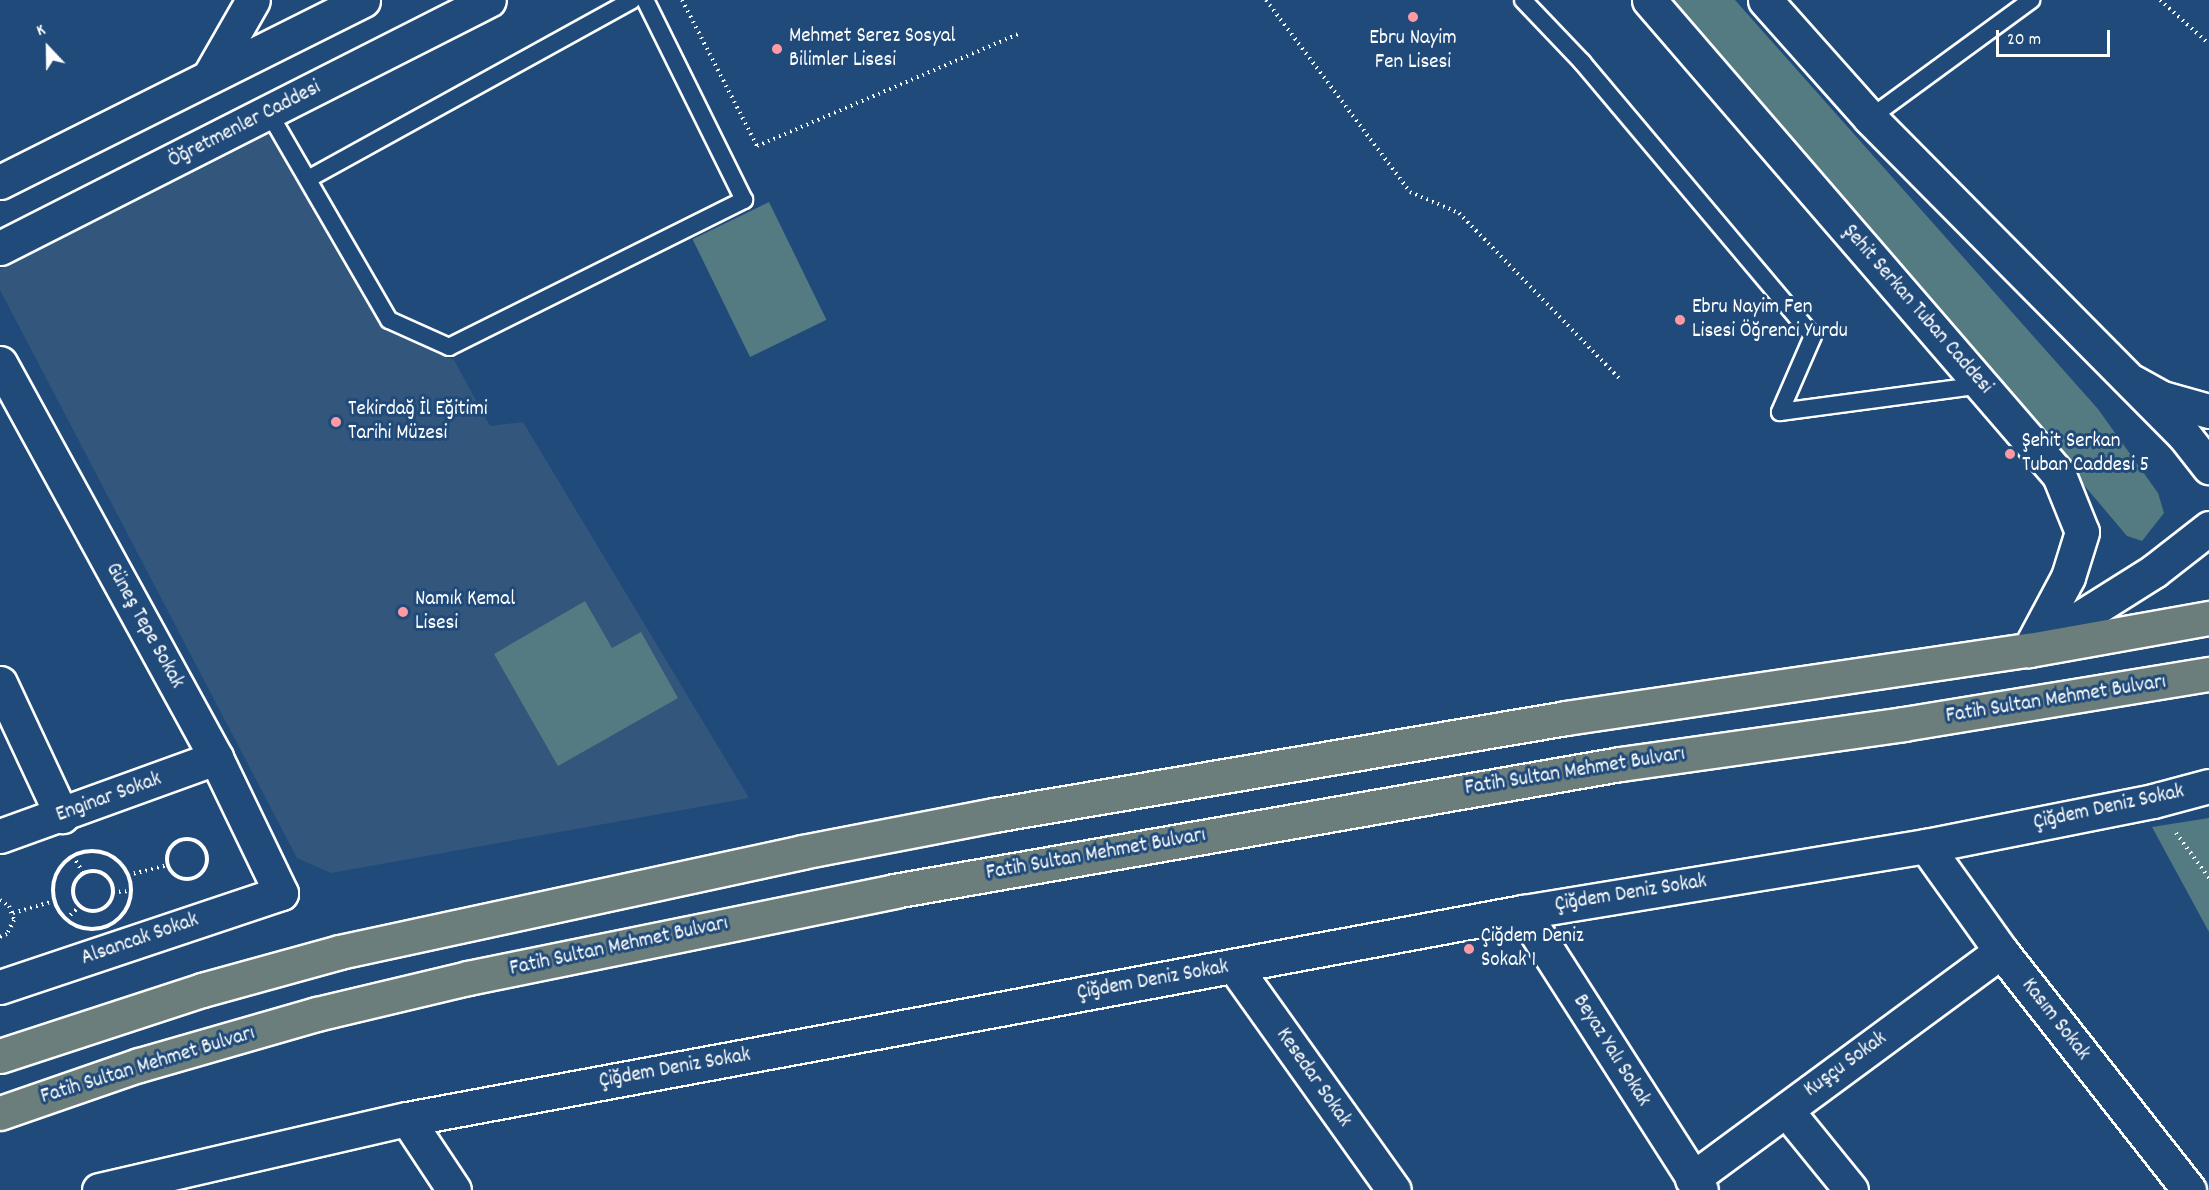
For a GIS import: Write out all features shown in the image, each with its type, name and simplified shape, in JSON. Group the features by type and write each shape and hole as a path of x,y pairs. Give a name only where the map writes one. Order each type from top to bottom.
{"main road":[{"path":"0,1056 202,990 340,952 802,852 1566,718 2029,650 2209,618"},
{"name":"Fatih Sultan Mehmet Bulvarı","path":"0,1113 139,1065 317,1014 468,978 894,891 1608,766 1903,724 2209,674"}],"street":[{"path":"210,75 253,0"},
{"path":"0,182 363,0"},
{"name":"Öğretmenler Caddesi","path":"0,248 489,0"},
{"name":"Şehit Serkan Tuban Caddesi","path":"1649,0 2059,475 2082,532 2068,578 2029,650"},
{"path":"1765,0 1870,118 2184,435 2209,467"},
{"name":"Güneş Tepe Sokak","path":"0,363 216,758 281,893"},
{"path":"2129,380 2162,398 2209,411"},
{"path":"2029,650 2154,571 2209,528"},
{"path":"0,683 62,816"},
{"name":"Enginar Sokak","path":"0,836 62,816 216,758"},
{"name":"Çiğdem Deniz Sokak","path":"99,1190 160,1182 407,1119 1523,912 1926,846 2153,801 2209,786"},
{"name":"Kasım Sokak","path":"1926,846 2001,951 2189,1190"},
{"name":"Alsancak Sokak","path":"0,987 281,893"},
{"name":"Beyaz Yalı Sokak","path":"1523,912 1696,1185"},
{"name":"Kuşçu Sokak","path":"1696,1185 1786,1110 2001,951"},
{"name":"Kesedar Sokak","path":"1233,966 1394,1190"},
{"path":"1786,1110 1851,1190"},
{"path":"407,1119 454,1190"}],"lane":[{"path":"308,179 632,0"},
{"path":"270,113 389,320 449,347 744,200 645,0"},
{"path":"1523,0 1582,62 1814,336 1780,412 1982,385"},
{"path":"1870,118 2031,0"}],"path":[{"path":"682,0 757,146 1018,34"},
{"path":"1266,0 1410,192 1459,213 1619,378"},
{"path":"2160,0 2209,44"},
{"path":"2153,801 2209,878"},
{"path":"181,840 196,841 206,853 204,868 193,878 178,877 168,865 169,850 181,840"},
{"path":"95,851 107,854 117,860 128,875 131,891 123,912 105,927 82,928 66,919 54,901 57,872 73,856 95,851"},
{"path":"73,856 84,874"},
{"path":"128,875 168,865"},
{"path":"84,874 102,873 113,892"},
{"path":"81,906 73,889 84,874"},
{"path":"81,906 99,910 113,892 131,891"},
{"path":"0,900 13,913 12,928 0,938"},
{"path":"13,913 54,901"},
{"path":"66,919 81,906"}],"shaded area":[{"name":"Namık Kemal Lisesi","path":"266,130 392,333 454,360 490,426 523,422 749,798 331,873 297,858 0,290 0,268"}],"green space":[{"path":"1673,0 1735,0 2098,409 2158,493 2164,513 2142,541 2127,536"},
{"path":"769,202 826,320 750,357 693,239"},
{"path":"585,601 612,648 641,632 678,698 558,766 494,654"},
{"path":"2209,818 2209,932 2152,827"}],"place":[{"name":"Ebru Nayim Fen Lisesi","path":"1413,17"},
{"name":"Mehmet Serez Sosyal Bilimler Lisesi","path":"777,49"},
{"name":"Ebru Nayim Fen Lisesi Öğrenci Yurdu","path":"1680,320"},
{"name":"Tekirdağ İl Eğitimi Tarihi Müzesi","path":"336,422"},
{"name":"Şehit Serkan Tuban Caddesi 5","path":"2010,454"},
{"name":"Namık Kemal Lisesi","path":"403,612"},
{"name":"Çiğdem Deniz Sokak 1","path":"1469,949"}]}
